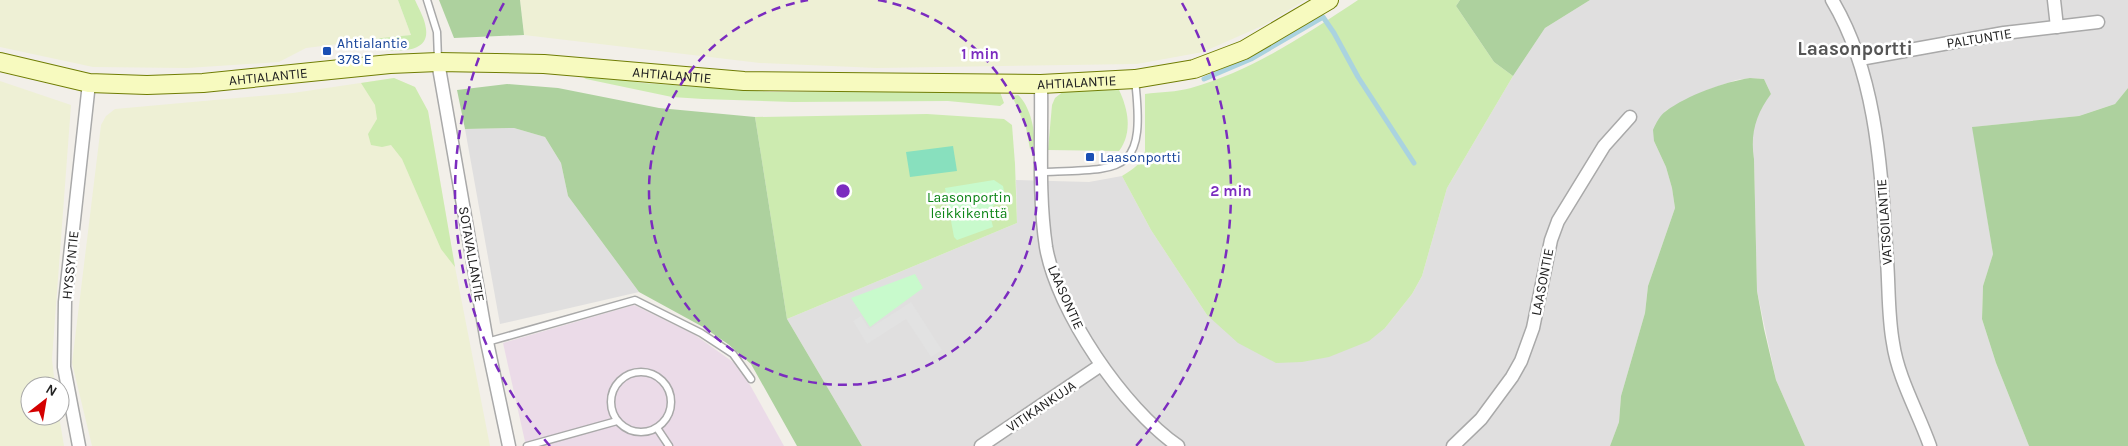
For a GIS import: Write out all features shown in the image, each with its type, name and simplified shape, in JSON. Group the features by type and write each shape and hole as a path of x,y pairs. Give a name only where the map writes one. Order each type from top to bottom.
{"street":[{"name":"AHTIALANTIE","path":"0,62 89,83 147,85 203,83 390,64 438,62 544,64 744,81 1042,84 1135,79 1194,69 1244,50 1278,32 1329,0"},
{"name":"VATSOILANTIE","path":"1832,0 1848,28 1860,59 1876,141 1884,207 1893,344 1930,446"},
{"path":"2054,0 2057,27"},
{"name":"PALTUNTIE","path":"1860,59 2004,33 2098,22"},
{"name":"SOTAVALLANTIE","path":"438,62 487,342 509,446"},
{"name":"HYSSYNTIE","path":"79,446 64,367 65,302 89,83"},
{"name":"LAASONTIE","path":"1042,84 1042,219 1053,271 1068,307 1101,365 1146,419 1178,446"},
{"name":"LAASONTIE","path":"1455,445 1482,419 1516,369 1533,328 1551,240 1558,222 1604,146 1630,117"},
{"name":"VITIKANKUJA","path":"981,446 1101,365"}],"lane":[{"path":"427,0 437,32 438,62"},
{"path":"1042,172 1105,169 1124,162 1132,152 1137,141 1138,117 1135,79"},
{"path":"487,342 635,300 701,333 734,354 752,379"},
{"path":"641,372 650,373 666,385 671,404 664,422 657,428 640,433 631,432 616,421 610,403 611,394 622,378 641,372"},
{"path":"527,446 616,421"},
{"path":"657,428 669,446"}],"shaded area":[{"path":"1590,0 2128,0 2128,88 2115,104 2079,116 1973,127 1993,254 1983,286 1982,319 1996,363 2029,446 1805,446 1776,380 1757,291 1754,159 1751,141 1754,125 1761,107 1771,94 1764,79 1736,80 1710,89 1665,111 1654,141 1666,167 1675,208 1648,286 1645,313 1621,396 1619,422 1610,446 862,446 787,319 1017,223 1016,180 1089,182 1122,176 1151,230 1207,315 1385,328 1412,294 1422,276 1447,188 1513,76 1545,28"},
{"path":"514,128 545,137 561,163 568,196 639,292 500,324 465,129"},
{"path":"911,302 942,350 931,357 906,319 867,344 853,321 861,316 869,329"},
{"path":"634,305 695,335 733,362 750,385 784,446 526,446 503,343"}],"green space":[{"path":"0,0 398,0 411,35 306,48 279,62 187,68 93,67 0,47"},
{"path":"398,0 415,0 422,14 426,29 425,40 418,47 406,50 378,49 343,42 411,35"},
{"path":"439,0 520,0 524,35 454,38"},
{"path":"520,0 1305,0 1264,25 1203,52 1137,64 877,68 760,63 524,35"},
{"path":"1358,0 1460,0 1456,6 1494,62 1513,76 1447,188 1422,276 1412,294 1385,328 1369,341 1329,357 1302,362 1276,363 1238,343 1207,315 1151,230 1122,176 1139,163 1144,156 1145,94 1186,89 1214,81 1235,72 1278,51"},
{"path":"1460,0 1590,0 1545,28 1513,76 1494,62 1456,6"},
{"path":"580,75 643,83 771,92 1000,92 1004,103 1000,106 948,101 793,102 672,97 586,79"},
{"path":"394,78 415,87 428,111 455,267 490,446 92,446 72,363 101,125 106,116 115,109 293,93"},
{"path":"394,78 415,87 428,111 455,267 441,249 402,159 391,145 382,147 371,145 368,134 377,119 375,105 361,83"},
{"path":"1750,78 1764,79 1771,94 1761,109 1755,125 1753,141 1757,291 1776,380 1805,446 1610,446 1619,422 1621,396 1645,313 1648,286 1675,208 1672,188 1666,167 1654,141 1653,130 1658,119 1675,105 1718,86"},
{"path":"0,81 71,105 52,359 54,376 20,376 20,426 61,426 64,446 0,446"},
{"path":"507,84 558,88 659,108 755,117 787,319 862,446 797,446 751,364 728,344 703,327 639,292 568,196 561,163 545,137 514,128 465,129 457,90"},
{"path":"2128,88 2128,446 2029,446 1996,363 1982,319 1983,286 1993,254 1972,127 2079,116 2115,104"},
{"path":"1119,90 1127,113 1128,128 1119,151 1048,150 1052,105 1055,98 1064,91"},
{"path":"1018,95 1026,106 1032,121 1034,144 1032,150 1030,149 1026,128 1013,98 1013,96"},
{"path":"927,114 1004,119 1012,125 1017,223 787,319 755,117"},
{"path":"953,146 957,171 910,177 906,152"},
{"name":"Laasonportin leikkikenttä","path":"994,180 1003,186 1006,201 996,203 989,210 993,227 957,240 954,237 945,188"},
{"path":"915,274 923,288 870,327 851,298"}],"waterway":[{"path":"1204,79 1251,59 1323,17 1358,77 1414,163"}],"place":[{"name":"Ahtialantie 378 E","path":"327,51"},
{"name":"Laasonportti","path":"1090,157"}],"district":[{"name":"Laasonportti","path":"1855,48"}]}
